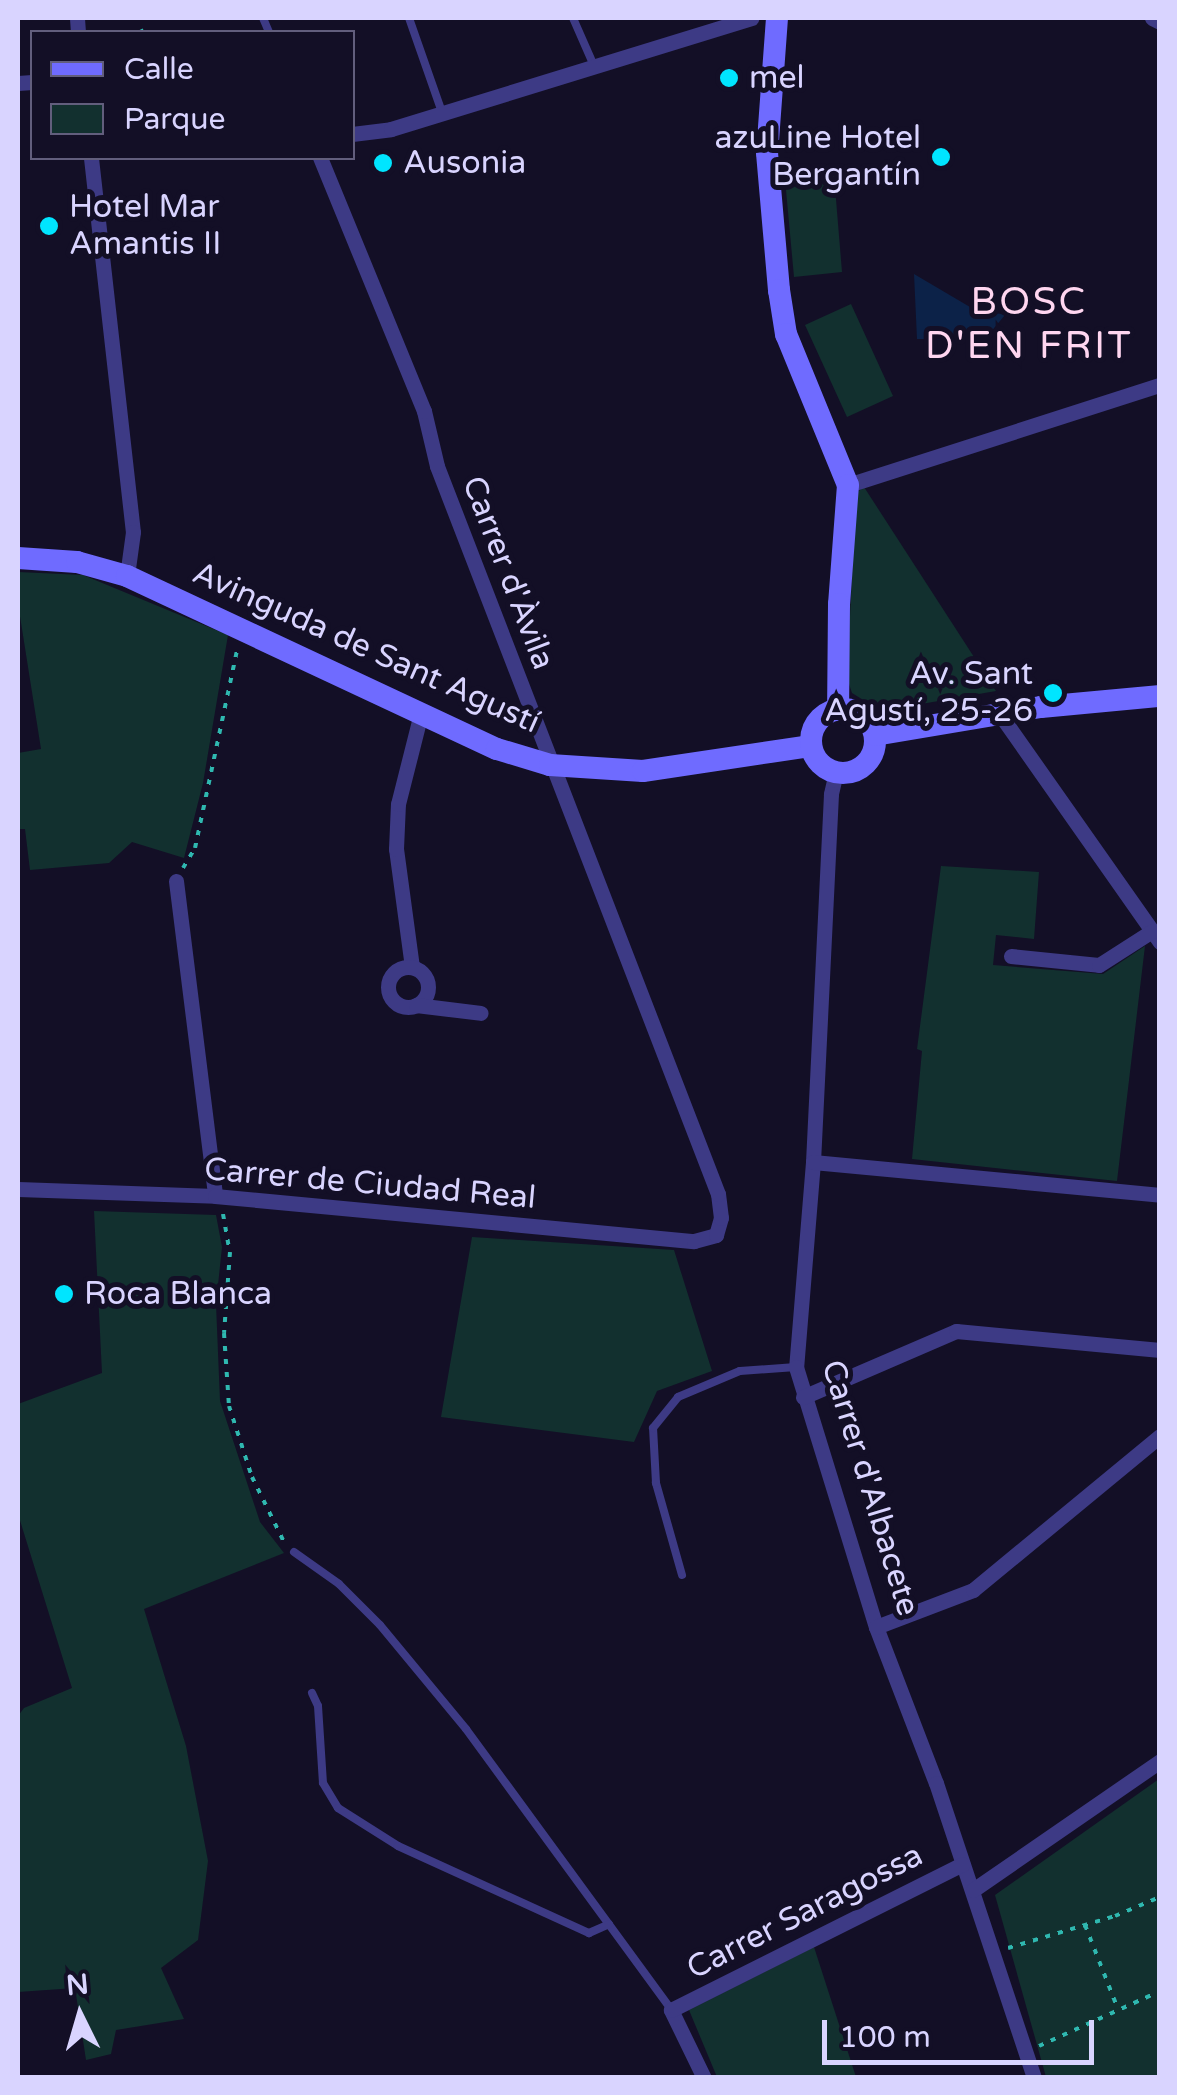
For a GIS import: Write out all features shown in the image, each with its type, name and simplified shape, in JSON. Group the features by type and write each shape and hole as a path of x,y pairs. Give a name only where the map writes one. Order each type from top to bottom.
{"street":[{"path":"355,134 392,129 751,18"},
{"path":"777,18 767,153 779,290 786,334 848,485 838,604 838,709"},
{"path":"1152,18 1160,22"},
{"path":"91,160 133,532 127,576"},
{"name":"Carrer d'Àvila","path":"321,160 424,411 437,466 718,1194 721,1218 716,1235"},
{"path":"848,485 1160,385"},
{"name":"Avinguda de Sant Agustí","path":"18,558 78,562 127,576 498,749 550,765 643,770 811,746"},
{"path":"875,735 999,713 1160,696"},
{"path":"838,709 861,714 875,735 865,764 848,772 836,772 820,762 811,746 816,722 838,709"},
{"path":"412,967 396,849 398,804 421,713"},
{"path":"999,713 1156,937 1100,966 1011,956"},
{"name":"Carrer d'Albacete","path":"836,772 813,1162 796,1367 876,1627 973,1890 1034,2078"},
{"path":"176,881 215,1196"},
{"path":"416,1005 426,996 428,984 423,973 412,967 393,973 388,985 396,1003 481,1013"},
{"path":"813,1162 1160,1195"},
{"name":"Carrer de Ciudad Real","path":"18,1189 215,1196 694,1242 716,1235"},
{"path":"803,1396 956,1330 1160,1350"},
{"path":"876,1627 973,1590 1160,1436"},
{"path":"973,1890 1160,1761"},
{"name":"Carrer Saragossa","path":"672,2010 963,1864"},
{"path":"672,2010 704,2078"}],"lane":[{"path":"409,18 442,114"},
{"path":"573,18 595,69"},
{"path":"682,1575 656,1483 653,1428 678,1397 740,1372 796,1367"},
{"path":"294,1552 339,1584 380,1624 466,1729 672,2010"},
{"path":"312,1693 318,1706 323,1783 338,1808 398,1846 589,1932 610,1924"}],"path":[{"path":"176,881 195,848 241,626"},
{"path":"215,1196 230,1252 224,1333 229,1406 252,1477 280,1537 294,1552"},
{"path":"993,1952 1085,1926 1160,1897"},
{"path":"1085,1926 1118,2010"},
{"path":"1026,2052 1160,1991"}],"green space":[{"path":"834,175 842,272 794,277 785,179"},
{"path":"851,304 893,396 847,417 805,325"},
{"path":"864,487 996,691 881,711 852,693 847,678 856,493"},
{"path":"18,572 83,575 228,635 203,783 184,858 132,842 109,863 30,870 25,829 18,829 18,753 41,749 19,610"},
{"path":"941,866 1039,872 1034,939 996,935 993,965 1103,974 1145,946 1117,1181 912,1159 922,1051 917,1049"},
{"path":"94,1211 216,1215 222,1247 216,1304 220,1401 260,1522 284,1553 144,1609 186,1746 208,1861 198,1940 161,1968 184,2019 116,2030 111,2054 86,2060 75,1988 18,1992 18,1716 24,1708 72,1688 18,1514 18,1404 102,1373"},
{"path":"472,1237 674,1250 712,1371 657,1391 634,1442 441,1417"},
{"path":"1159,1779 1159,2077 1046,2077 995,1895"},
{"path":"814,1947 856,2077 717,2077 689,2010"}],"water":[{"path":"914,274 970,307 1005,315 984,340 917,339"}],"place":[{"name":"mel","path":"729,78"},
{"name":"azuLine Hotel Bergantín","path":"941,157"},
{"name":"Ausonia","path":"383,163"},
{"name":"Hotel Mar Amantis II","path":"49,226"},
{"name":"Av. Sant Agustí, 25-26","path":"1053,693"},
{"name":"Roca Blanca","path":"64,1294"}],"district":[{"name":"BOSC D'EN FRIT","path":"1029,325"}]}
